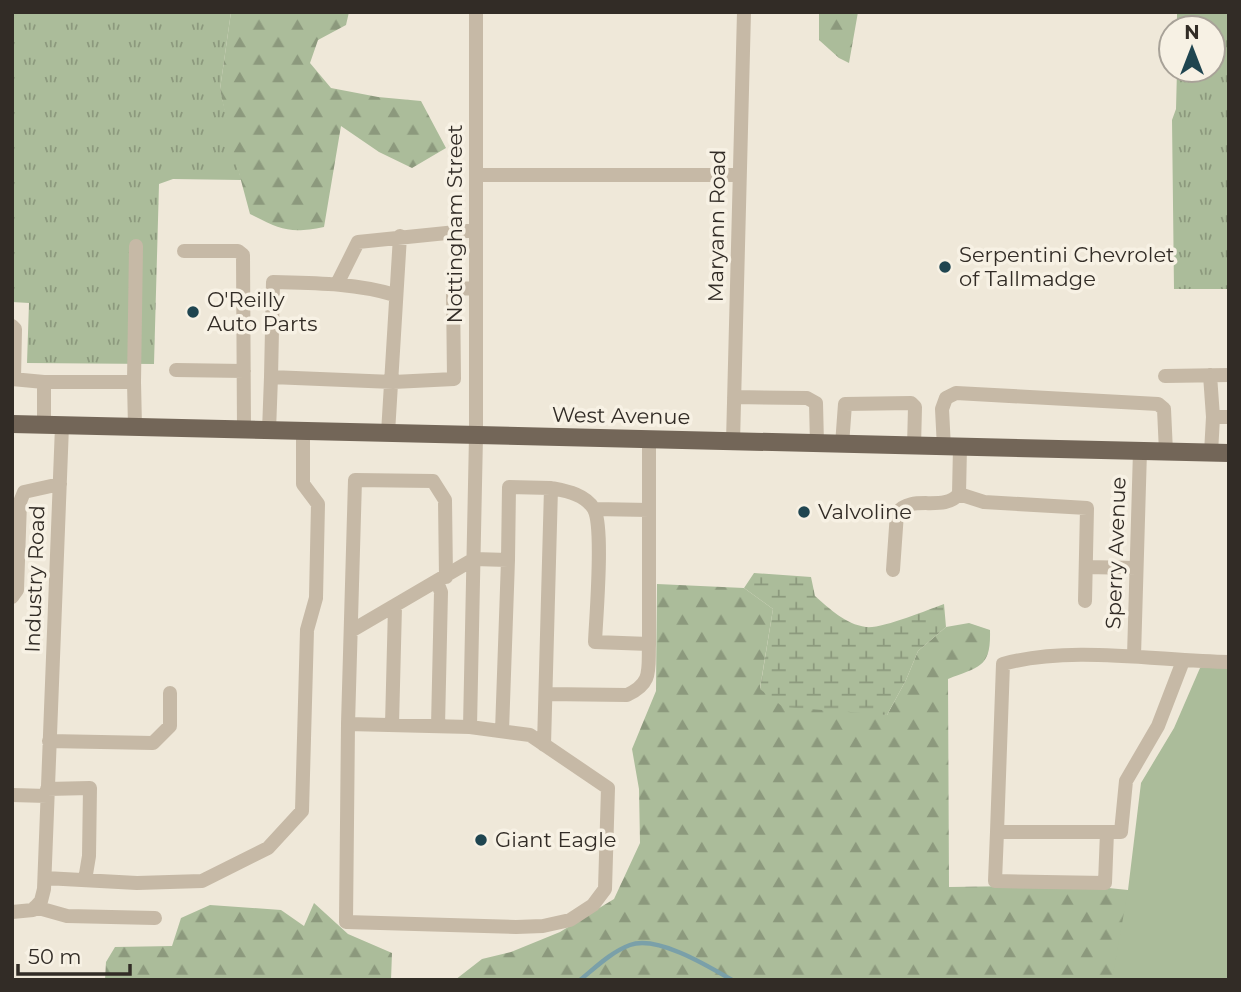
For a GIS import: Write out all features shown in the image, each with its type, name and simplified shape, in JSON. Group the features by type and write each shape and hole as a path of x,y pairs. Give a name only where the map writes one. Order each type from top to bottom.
{"main road":[{"name":"West Avenue","path":"12,425 1220,453"}],"street":[{"name":"Nottingham Street","path":"470,727 476,436 476,12"},
{"name":"Maryann Road","path":"733,442 744,12"},
{"path":"476,175 739,175"},
{"path":"337,284 358,242 476,230"},
{"path":"388,433 400,236"},
{"path":"135,427 136,246"},
{"path":"184,251 238,251 243,255 244,430"},
{"path":"269,430 273,282 366,287 396,295"},
{"path":"271,377 393,383 454,379 453,289 476,288"},
{"path":"12,326 15,329 13,379 134,383"},
{"path":"176,370 244,370"},
{"path":"1210,375 1213,417 1220,453"},
{"path":"1165,376 1229,375"},
{"name":"Industry Road","path":"38,904 45,878 60,484 44,382"},
{"path":"959,494 952,447 942,409 946,398 956,393 1158,404 1164,409 1166,452"},
{"path":"734,397 807,398 816,403 817,444"},
{"path":"842,445 845,404 911,403 915,407 914,447"},
{"path":"1213,417 1229,417"},
{"path":"45,878 137,883 202,881 268,848 302,811 307,630 316,598 318,504 303,484 303,431"},
{"path":"545,694 627,695 644,685 648,676 649,440"},
{"name":"Sperry Avenue","path":"1134,656 1140,451"},
{"path":"348,724 470,727 530,735 608,788 605,889 593,905 570,920 543,926 346,922 348,724 355,480 433,481 445,500 438,726"},
{"path":"12,597 17,590 20,502 24,492 60,484"},
{"path":"502,731 509,487 551,488 576,493 594,509 599,529 596,642 649,645"},
{"path":"544,745 551,488"},
{"path":"959,494 984,502 1087,508 1085,601"},
{"path":"893,570 897,513 900,508 908,504 946,503 959,494"},
{"path":"594,509 649,510"},
{"path":"351,631 474,559 508,560"},
{"path":"1086,567 1136,568"},
{"path":"392,725 395,606"},
{"path":"1107,832 1105,883 995,881 1003,664 1028,657 1134,656 1229,662"},
{"path":"997,832 1121,832 1126,781 1158,726 1183,661"},
{"path":"49,741 153,743 170,726 170,693"},
{"path":"12,794 90,788 89,856 85,880"},
{"path":"12,912 33,910 38,904 67,916 155,918"}],"green space":[{"path":"12,12 231,12 220,89 241,180 173,179 159,184 154,364 27,363 29,303 12,302"},
{"path":"231,12 349,12 346,25 318,40 310,63 331,88 378,97 421,101 446,148 412,168 379,152 341,126 324,227 286,229 250,214 220,89"},
{"path":"819,12 858,12 849,63 839,58 819,40"},
{"path":"1229,12 1229,289 1174,289 1172,120 1176,109 1177,84 1227,84 1227,14 1177,14"},
{"path":"754,573 811,577 815,596 838,615 858,625 883,625 944,604 946,627 918,651 887,715 783,707 760,689 773,609 744,588"},
{"path":"657,584 744,588 773,609 760,688 887,715 918,651 946,627 969,623 990,630 986,659 976,668 948,679 949,887 1079,885 1128,890 1177,980 455,980 482,959 511,952 560,932 614,899 640,843 639,789 632,749 656,691"},
{"path":"1200,668 1229,668 1229,980 1112,980 1128,890 1141,783 1174,728"},
{"path":"314,903 348,934 392,953 391,980 105,980 106,962 115,947 172,946 181,918 210,905 281,910 304,926"}],"waterway":[{"path":"580,980 616,952 641,943 668,948 732,980"}],"place":[{"name":"Serpentini Chevrolet of Tallmadge","path":"945,267"},
{"name":"O'Reilly Auto Parts","path":"193,312"},
{"name":"Valvoline","path":"804,512"},
{"name":"Giant Eagle","path":"481,840"}]}
